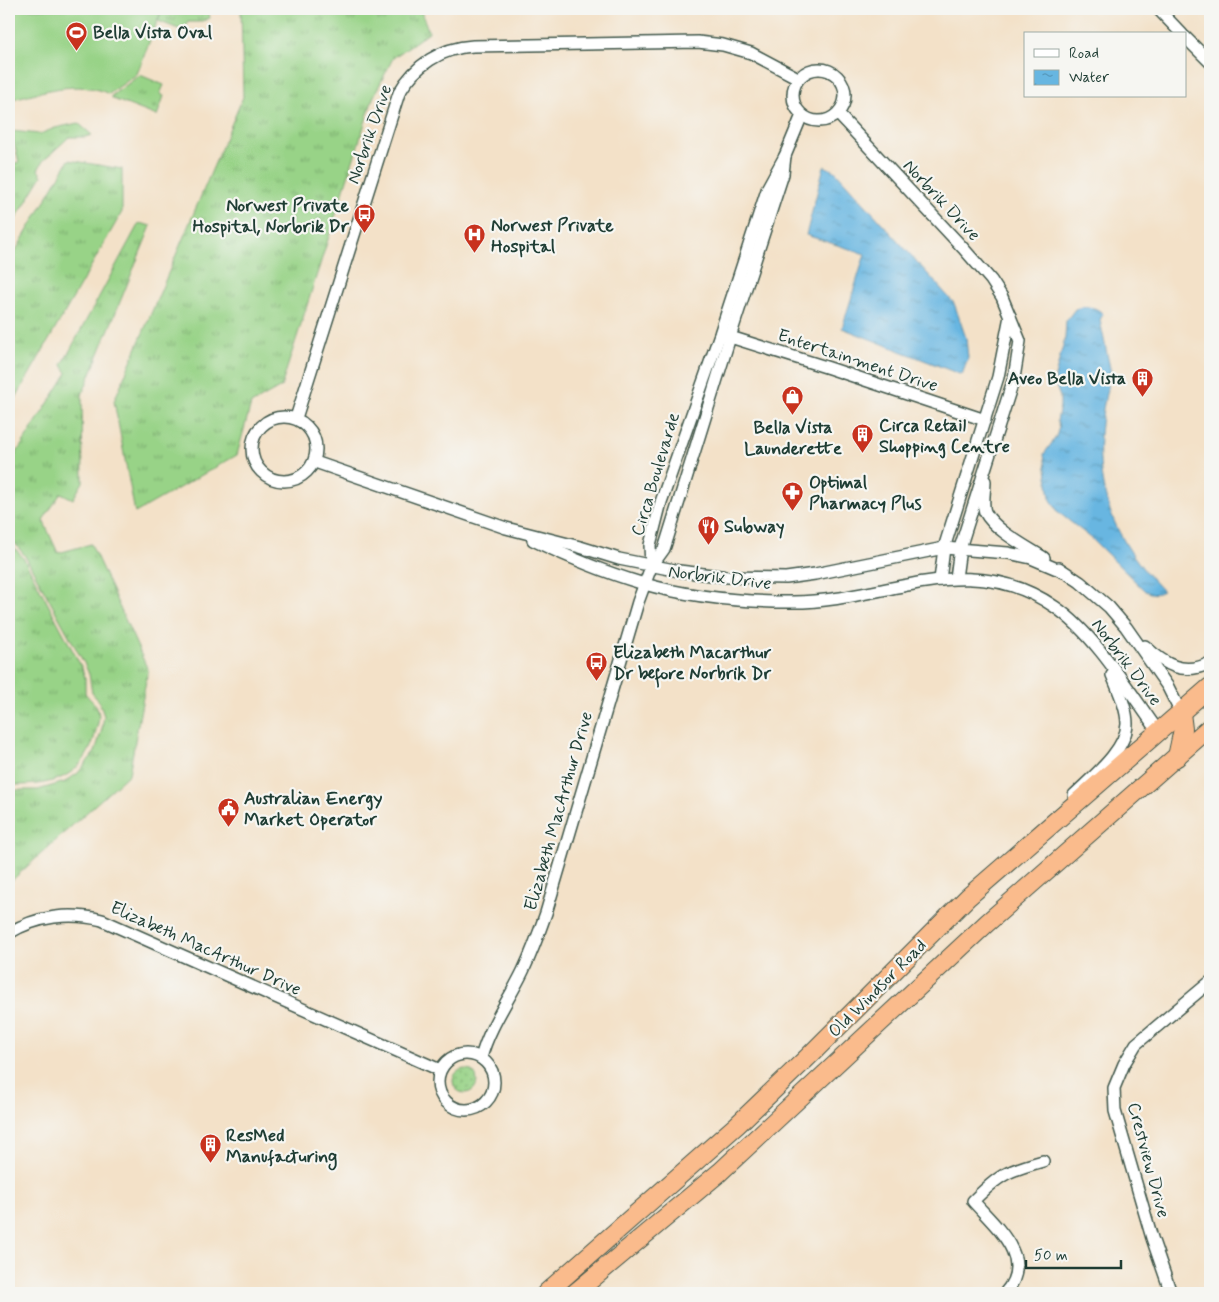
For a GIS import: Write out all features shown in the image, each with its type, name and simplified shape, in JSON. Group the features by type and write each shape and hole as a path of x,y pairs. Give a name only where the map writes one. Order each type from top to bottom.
{"highway":[{"name":"Old Windsor Road","path":"546,1293 737,1125 968,897 1210,687"},
{"path":"1177,756 1183,729 1181,712"},
{"name":"Old Windsor Road","path":"575,1293 720,1172 988,923 1210,727"},
{"path":"1158,731 1177,756"},
{"path":"533,1293 604,1241"},
{"path":"585,1293 628,1250"}],"street":[{"path":"1158,9 1180,32"},
{"path":"1186,38 1210,62"},
{"name":"Norbrik Drive","path":"296,418 399,93 411,76 430,59 446,51 473,46 698,42 723,45 751,53 798,78"},
{"path":"817,68 834,73 840,79 845,92 843,109 832,119 823,121 808,119 802,115 796,108 793,100 793,90 798,78 803,73 817,68"},
{"name":"Norbrik Drive","path":"838,114 985,273 1002,297 1018,334 1020,350 1014,378 960,548 956,578"},
{"name":"Circa Boulevarde","path":"651,567 664,550 768,187 785,156 802,115"},
{"path":"940,580 944,548 998,378 1010,316"},
{"name":"Circa Boulevarde","path":"651,567 650,545 661,502 725,336"},
{"name":"Entertainment Drive","path":"725,336 985,420"},
{"path":"282,417 296,418 307,427 313,436 316,448 315,462 302,476 292,481 278,482 268,478 259,471 252,456 255,434 262,425 271,420 282,417"},
{"name":"Norbrik Drive","path":"315,462 506,528 580,547 619,560 651,567 728,577 786,578 944,548 960,548 1008,553 1031,558 1064,572"},
{"name":"Norbrik Drive","path":"985,467 984,503 985,511 990,519 999,528 1096,594 1109,607 1126,627 1168,687 1181,712"},
{"name":"Norbrik Drive","path":"506,528 574,560 643,584 674,591 738,600 794,602 826,600 956,578 977,578 1007,583 1037,596 1071,618 1098,649 1158,731"},
{"name":"Elizabeth MacArthur Drive","path":"481,1058 486,1041 535,945 643,584 651,567"},
{"path":"1126,627 1155,656 1174,667 1194,668 1210,663"},
{"path":"968,897 1111,759 1119,746 1127,724 1124,709 1113,677 1098,649"},
{"name":"Elizabeth MacArthur Drive","path":"9,933 18,927 57,916 80,916 107,922 440,1070"},
{"name":"Crestview Drive","path":"1171,1293 1152,1238 1115,1111 1114,1088 1124,1064 1136,1044 1210,982"},
{"path":"465,1054 481,1058 489,1064 494,1077 494,1087 486,1103 478,1108 460,1110 447,1103 438,1088 440,1070 445,1062 453,1057 465,1054"},
{"path":"1005,1293 1012,1284 1016,1272 1016,1261 1012,1248 973,1200 994,1180 1004,1174 1013,1169 1043,1161"}],"green space":[{"name":"Bella Vista Oval","path":"9,9 162,9 137,74 109,94 85,87 72,87 59,88 9,100"},
{"path":"162,9 208,9 210,18 200,22 188,22 184,31 158,21"},
{"path":"241,9 420,9 429,32 393,58 373,98 281,387 251,404 237,455 135,513 114,401 243,97"},
{"path":"140,75 164,85 160,94 164,96 157,116 113,99 111,96"},
{"path":"78,123 92,135 69,137 43,161 38,170 42,176 9,230 9,165 19,162 11,131 40,134 55,128"},
{"path":"69,160 122,169 122,212 9,410 9,262"},
{"path":"139,223 151,226 82,395 83,482 73,499 61,493 43,520 58,553 91,544 148,670 129,774 9,883 9,790 38,790 65,782 78,773 95,752 104,716 99,701 92,693 89,674 84,663 25,556 9,536 9,465 67,373 62,365"},
{"path":"9,541 24,559 82,668 85,678 85,693 96,706 99,713 94,738 88,753 79,766 66,775 40,784 9,785"},
{"path":"465,1069 470,1070 476,1076 476,1086 470,1092 465,1093 460,1092 454,1086 453,1081 454,1076 460,1070"}],"water":[{"path":"824,166 835,171 954,303 966,338 968,358 962,375 842,328 865,254 806,235"},
{"path":"1082,307 1094,308 1103,314 1100,320 1111,373 1108,373 1106,384 1108,385 1102,415 1100,443 1101,470 1105,496 1114,521 1126,545 1163,591 1158,593 1145,591 1091,538 1058,512 1050,498 1044,454 1056,437 1059,427 1057,421 1060,397 1055,376 1065,338 1066,321 1075,309"}],"place":[{"name":"Bella Vista Oval","path":"77,51"},
{"name":"Norwest Private Hospital, Norbrik Dr","path":"365,234"},
{"name":"Norwest Private Hospital","path":"475,254"},
{"name":"Aveo Bella Vista","path":"1142,397"},
{"name":"Bella Vista Launderette","path":"793,416"},
{"name":"Circa Retail Shopping Centre","path":"863,454"},
{"name":"Optimal Pharmacy Plus","path":"793,511"},
{"name":"Subway","path":"708,545"},
{"name":"Elizabeth Macarthur Dr before Norbrik Dr","path":"597,681"},
{"name":"Australian Energy Market Operator","path":"228,827"},
{"name":"ResMed Manufacturing","path":"210,1164"}]}
